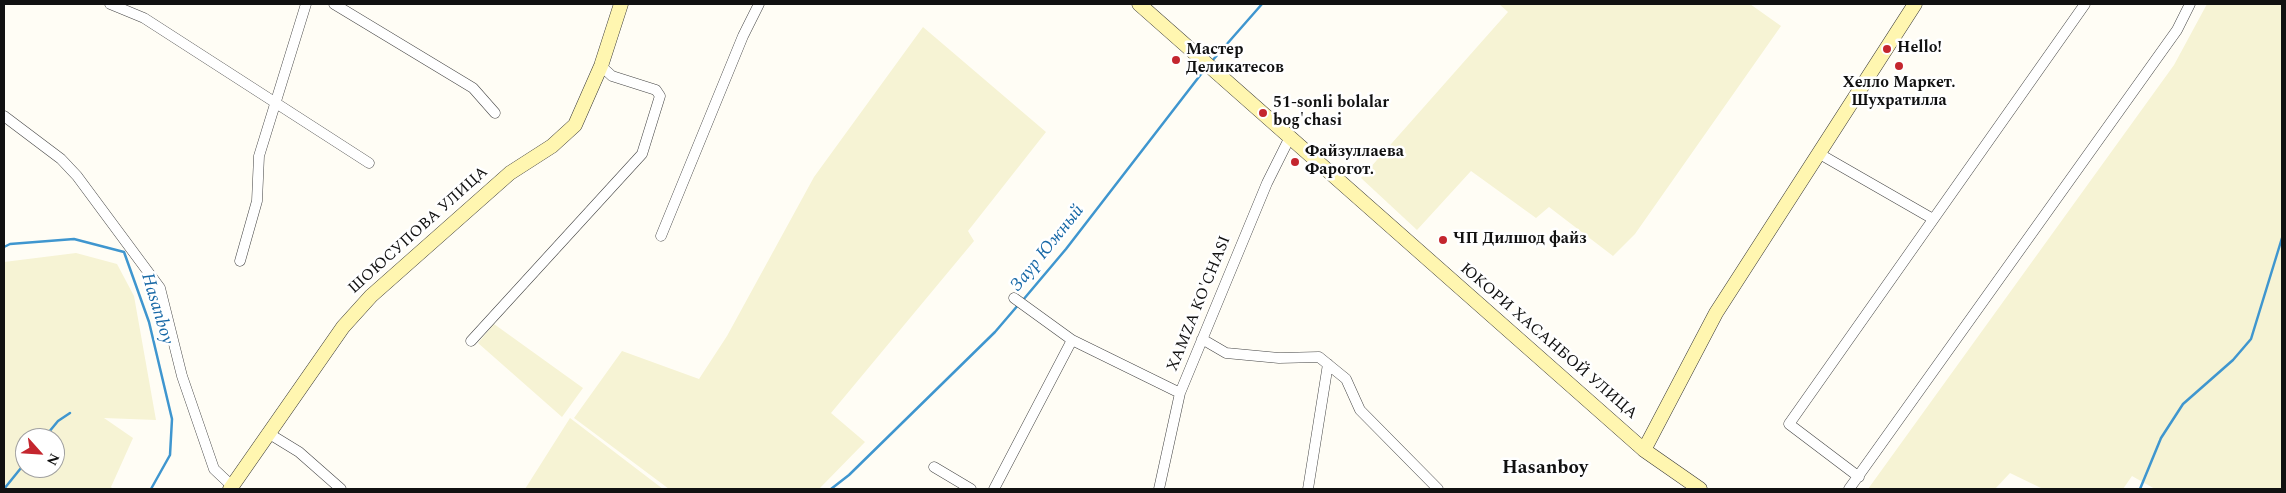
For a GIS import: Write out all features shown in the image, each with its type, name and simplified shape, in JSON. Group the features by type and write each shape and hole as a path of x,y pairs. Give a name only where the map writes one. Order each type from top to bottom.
{"street":[{"path":"110,4 144,18 369,163"},
{"path":"240,261 257,201 258,156 306,4"},
{"path":"334,4 473,88 495,113"},
{"name":"ШОЮСУПОВА УЛИЦА","path":"231,488 343,327 371,296 510,173 533,159 568,132 584,109 601,66 621,4"},
{"path":"661,236 743,36 759,4"},
{"name":"ЮКОРИ ХАСАНБОЙ УЛИЦА","path":"1138,4 1644,450 1697,489"},
{"path":"1644,450 1716,313 1915,4"},
{"path":"1859,477 1789,424 2085,4"},
{"path":"1849,489 2177,30 2190,4"},
{"path":"471,341 642,154 660,96 656,90 612,76 601,66"},
{"path":"4,116 61,159 77,176 160,288 182,376 203,430 214,469 231,488"},
{"name":"XAMZA KO'CHASI","path":"1158,489 1180,393 1266,183 1290,137"},
{"path":"1818,154 1933,219"},
{"path":"1014,298 1072,340 1180,393"},
{"path":"1202,338 1226,353 1279,358 1319,358 1346,379 1360,410 1438,489"},
{"path":"994,489 1072,340"},
{"path":"1308,489 1328,364"},
{"path":"268,433 299,452 341,489"},
{"path":"934,468 971,489"}],"shaded area":[{"path":"1499,4 1750,4 1781,26 1635,234 1613,256 1549,207 1536,218 1471,171 1417,230 1361,178 1508,12"},
{"path":"2207,4 2282,4 2282,489 2155,489 2132,476 2123,489 2043,489 2010,473 1995,489 1868,489 2174,65"},
{"path":"923,27 1046,132 968,231 974,241 831,413 865,442 819,489 669,489 574,418 622,351 699,379 727,336 814,177"},
{"path":"76,253 117,264 134,296 156,420 104,418 133,438 111,487 113,489 4,489 4,262"},
{"path":"494,324 583,388 562,417 478,343"},
{"path":"570,418 663,489 525,489"}],"waterway":[{"name":"Заур Южный","path":"1212,61 1262,4"},
{"name":"Заур Южный","path":"1023,300 1066,249 1205,69"},
{"path":"2140,489 2161,438 2183,404 2233,360 2251,339 2282,238"},
{"name":"Hasanboy","path":"4,247 10,244 74,239 124,252 149,322 172,419 170,455 151,489"},
{"name":"Заур Южный","path":"831,489 849,475 995,332 1019,304"},
{"path":"52,428 58,421 70,413"},
{"path":"4,489 15,475"}],"place":[{"name":"Hello!","path":"1887,49"},
{"name":"Мастер Деликатесов","path":"1176,60"},
{"name":"Хелло Маркет. Шухратилла","path":"1899,66"},
{"name":"51-sonli bolalar bog'chasi","path":"1263,113"},
{"name":"Файзуллаева Фарогот.","path":"1295,162"},
{"name":"ЧП Дилшод файз","path":"1443,240"}],"district":[{"name":"Hasanboy","path":"1545,469"}]}
